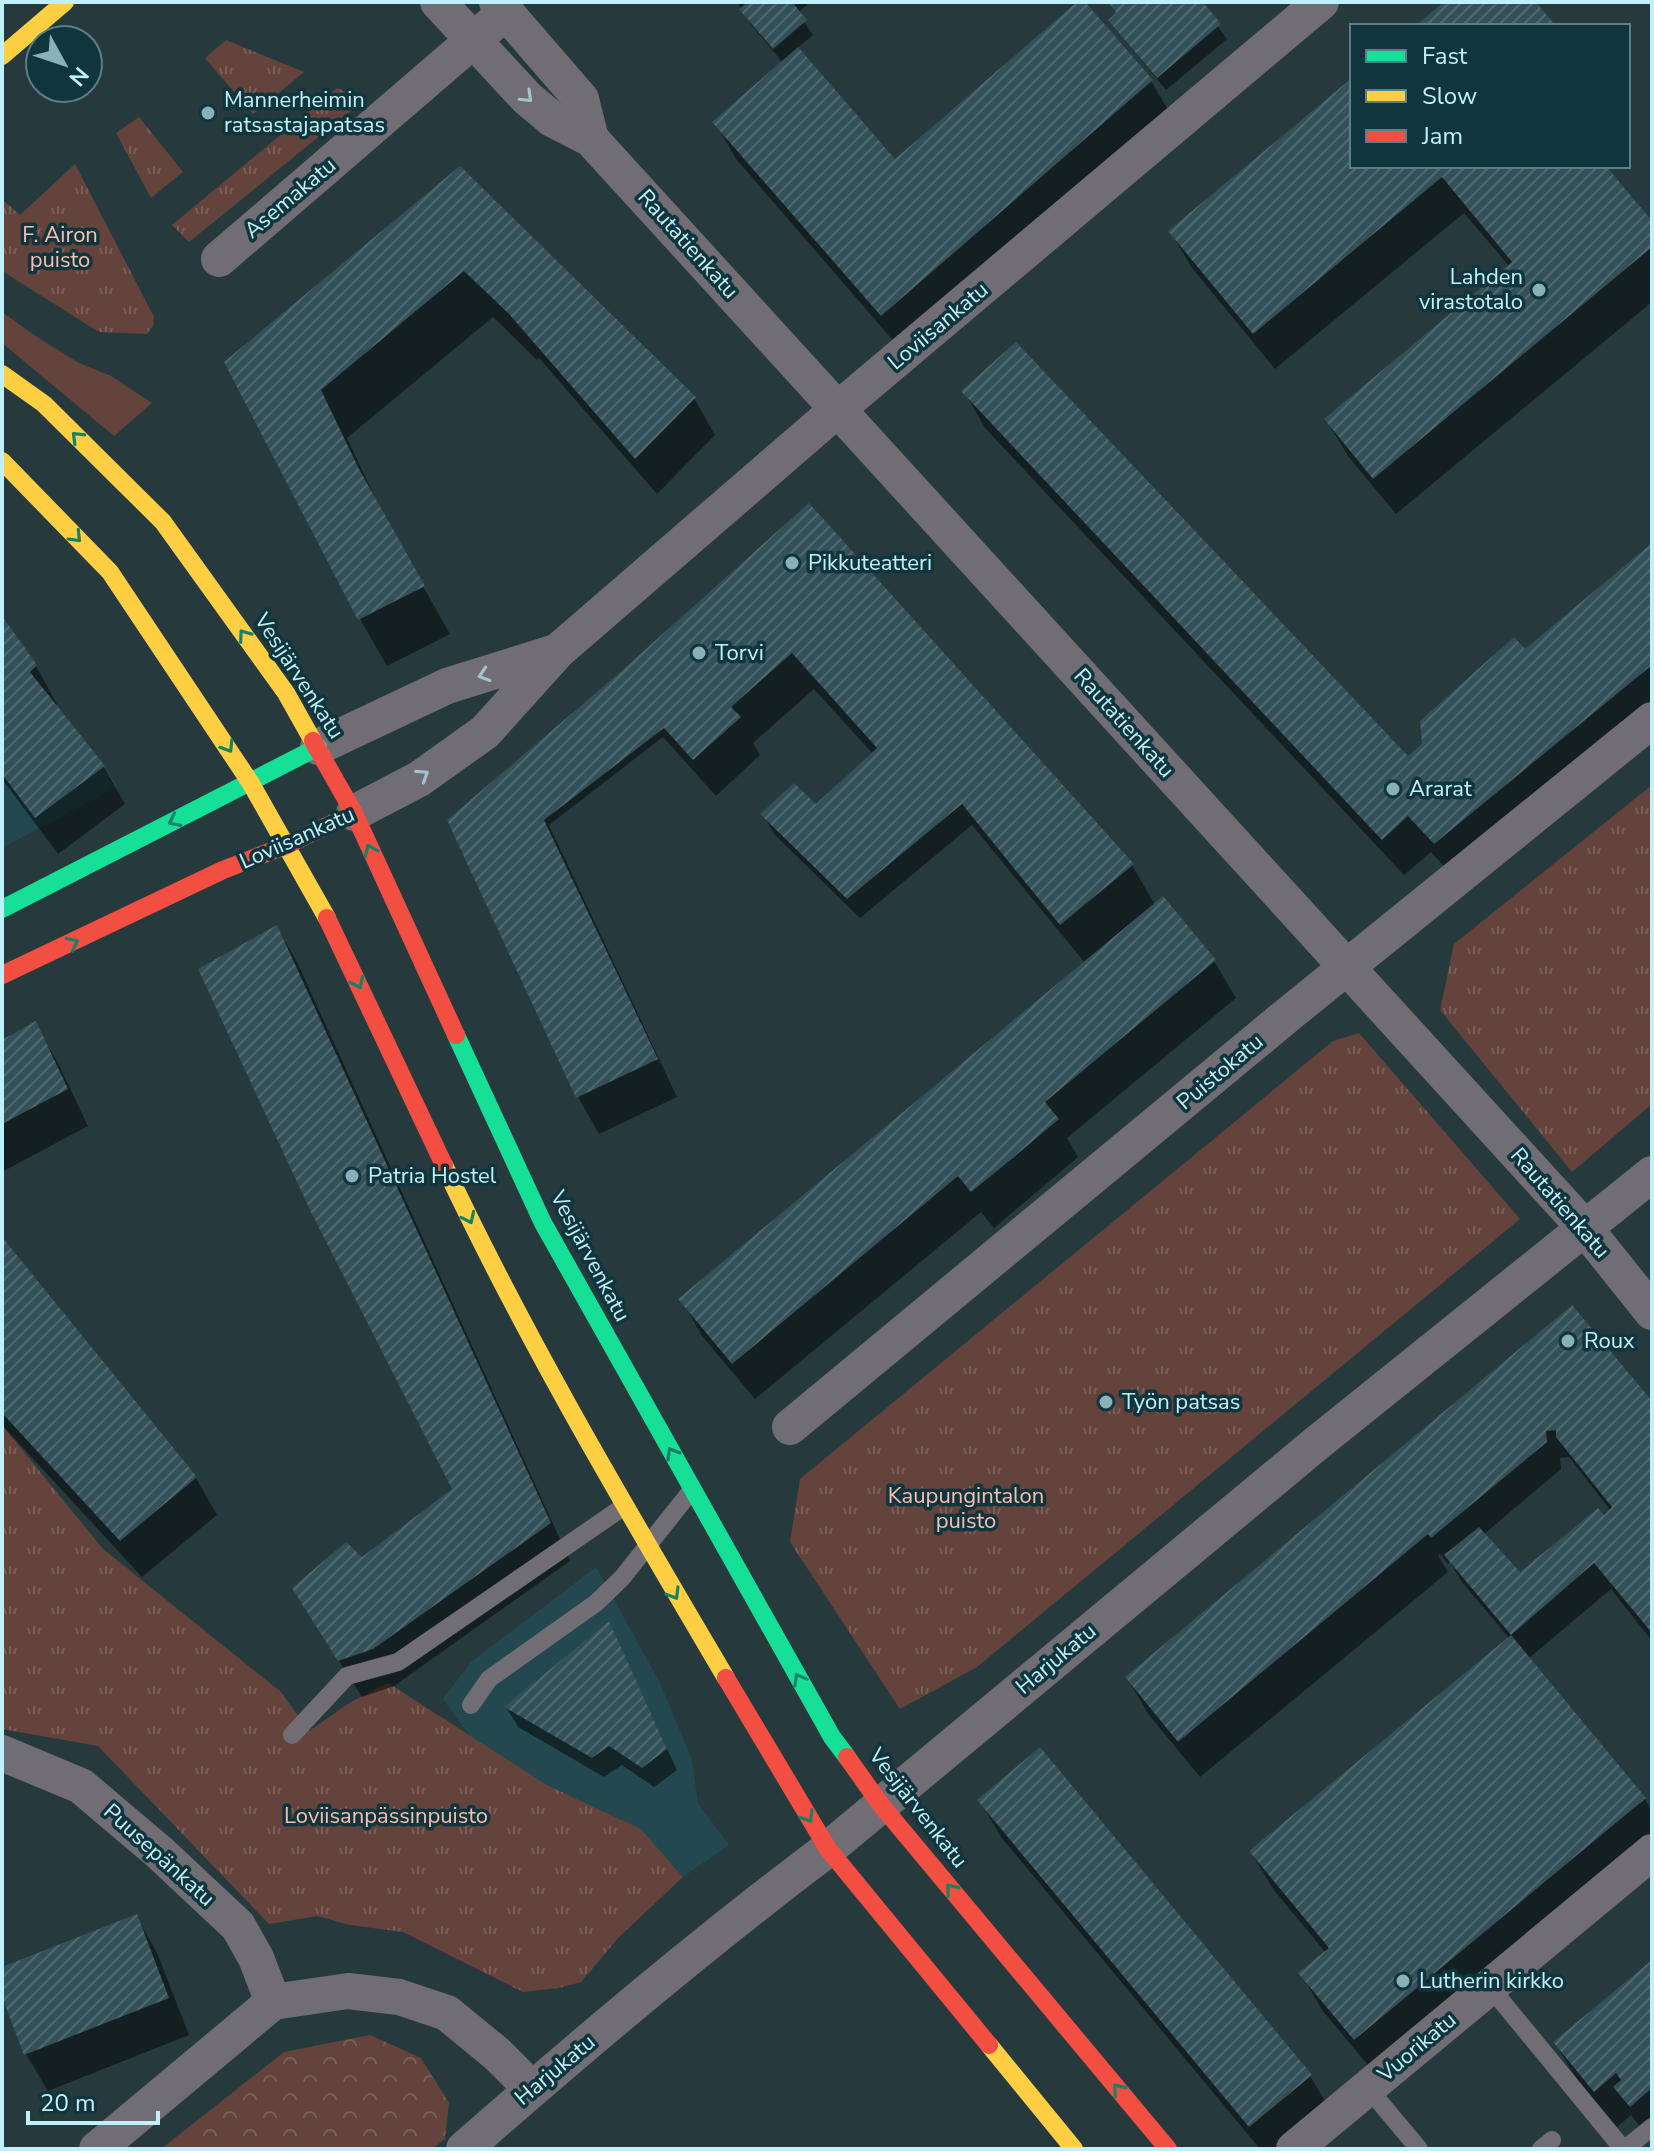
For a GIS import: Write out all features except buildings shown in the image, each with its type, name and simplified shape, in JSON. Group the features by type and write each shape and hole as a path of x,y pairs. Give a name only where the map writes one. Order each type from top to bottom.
{"main road":[{"path":"2,56 65,2"},
{"name":"Vesijärvenkatu","path":"2,374 44,404 163,522 286,693 354,813 543,1223 832,1737 881,1805 1168,2149"},
{"path":"2,461 110,572 250,782 325,913 490,1263 623,1507 828,1849 1074,2149"},
{"name":"Loviisankatu","path":"2,909 318,747"},
{"name":"Loviisankatu","path":"2,975 223,870 287,845 354,813"}],"street":[{"name":"Rautatienkatu","path":"438,2 527,98 552,119 591,139 1584,1227 1652,1312"},
{"name":"Rautatienkatu","path":"502,7 581,99 591,139"},
{"name":"Asemakatu","path":"219,259 476,41 502,7"},
{"name":"Loviisankatu","path":"354,813 419,779 485,732 558,651 838,409 1315,7"},
{"name":"Loviisankatu","path":"318,747 447,686 558,651"},
{"name":"Puistokatu","path":"790,1427 1347,967 1652,720"},
{"name":"Harjukatu","path":"464,2149 624,2012 828,1849 1317,1443 1652,1174"},
{"name":"Puusepänkatu","path":"2,1753 81,1786 159,1852 238,1926 256,1958 273,2002"},
{"name":"Vuorikatu","path":"1294,2149 1652,1852"},
{"path":"97,2149 273,2002 348,1991 399,1997 447,2013 497,2054 532,2089"}],"lane":[{"path":"471,1705 489,1679 596,1603 622,1578 693,1489"},
{"path":"292,1735 347,1676 398,1662 623,1507"},
{"path":"1490,1987 1624,2149 1652,2127"},
{"path":"1368,2088 1419,2149"}],"shaded area":[{"path":"2,616 37,665 30,672 105,766 117,787 2,848"},
{"path":"596,1567 660,1683 692,1760 698,1803 729,1845 683,1877 641,1829 547,1785 469,1735 443,1699 471,1662"}],"green space":[{"path":"226,40 304,72 253,114 205,58"},
{"path":"337,88 364,100 189,242 172,225"},
{"path":"139,117 183,172 151,198 116,133"},
{"name":"F. Airon puisto","path":"75,164 154,317 153,326 147,334 99,332 2,271 2,199 20,215"},
{"path":"2,312 79,363 111,376 152,403 114,436 2,343"},
{"path":"1652,785 1652,1104 1572,1172 1440,1010 1454,944"},
{"name":"Kaupungintalon puisto","path":"1359,1033 1520,1219 977,1667 900,1709 790,1542 800,1479 1333,1041"},
{"name":"Loviisanpässinpuisto","path":"2,1425 103,1549 281,1692 309,1731 351,1702 388,1683 547,1785 641,1829 683,1877 619,1937 581,1982 559,1988 523,1992 403,1932 350,1925 317,1916 269,1924 98,1746 2,1729"},
{"path":"370,2035 421,2058 449,2103 445,2139 432,2149 161,2149 284,2052"}],"traffic: fast":[{"path":"2,909 318,747"},
{"path":"456,1035 543,1223 832,1737 847,1757"}],"traffic: slow":[{"path":"2,56 65,2"},
{"path":"2,374 44,404 163,522 286,693 313,741"},
{"path":"2,461 110,572 250,782 327,918"},
{"path":"444,1165 544,1361 726,1678"},
{"path":"989,2045 1074,2149"}],"traffic: jam":[{"path":"313,741 354,813 456,1035"},
{"path":"2,975 223,870 287,845 354,813"},
{"path":"327,918 444,1165"},
{"path":"726,1678 828,1849 989,2045"},
{"path":"847,1757 881,1805 1168,2149"}],"place":[{"name":"Mannerheimin ratsastajapatsas","path":"208,113"},
{"name":"Lahden virastotalo","path":"1539,290"},
{"name":"Pikkuteatteri","path":"792,563"},
{"name":"Torvi","path":"699,653"},
{"name":"Ararat","path":"1393,789"},
{"name":"Patria Hostel","path":"352,1176"},
{"name":"Roux","path":"1568,1341"},
{"name":"Työn patsas","path":"1106,1402"},
{"name":"Lutherin kirkko","path":"1403,1981"}]}
